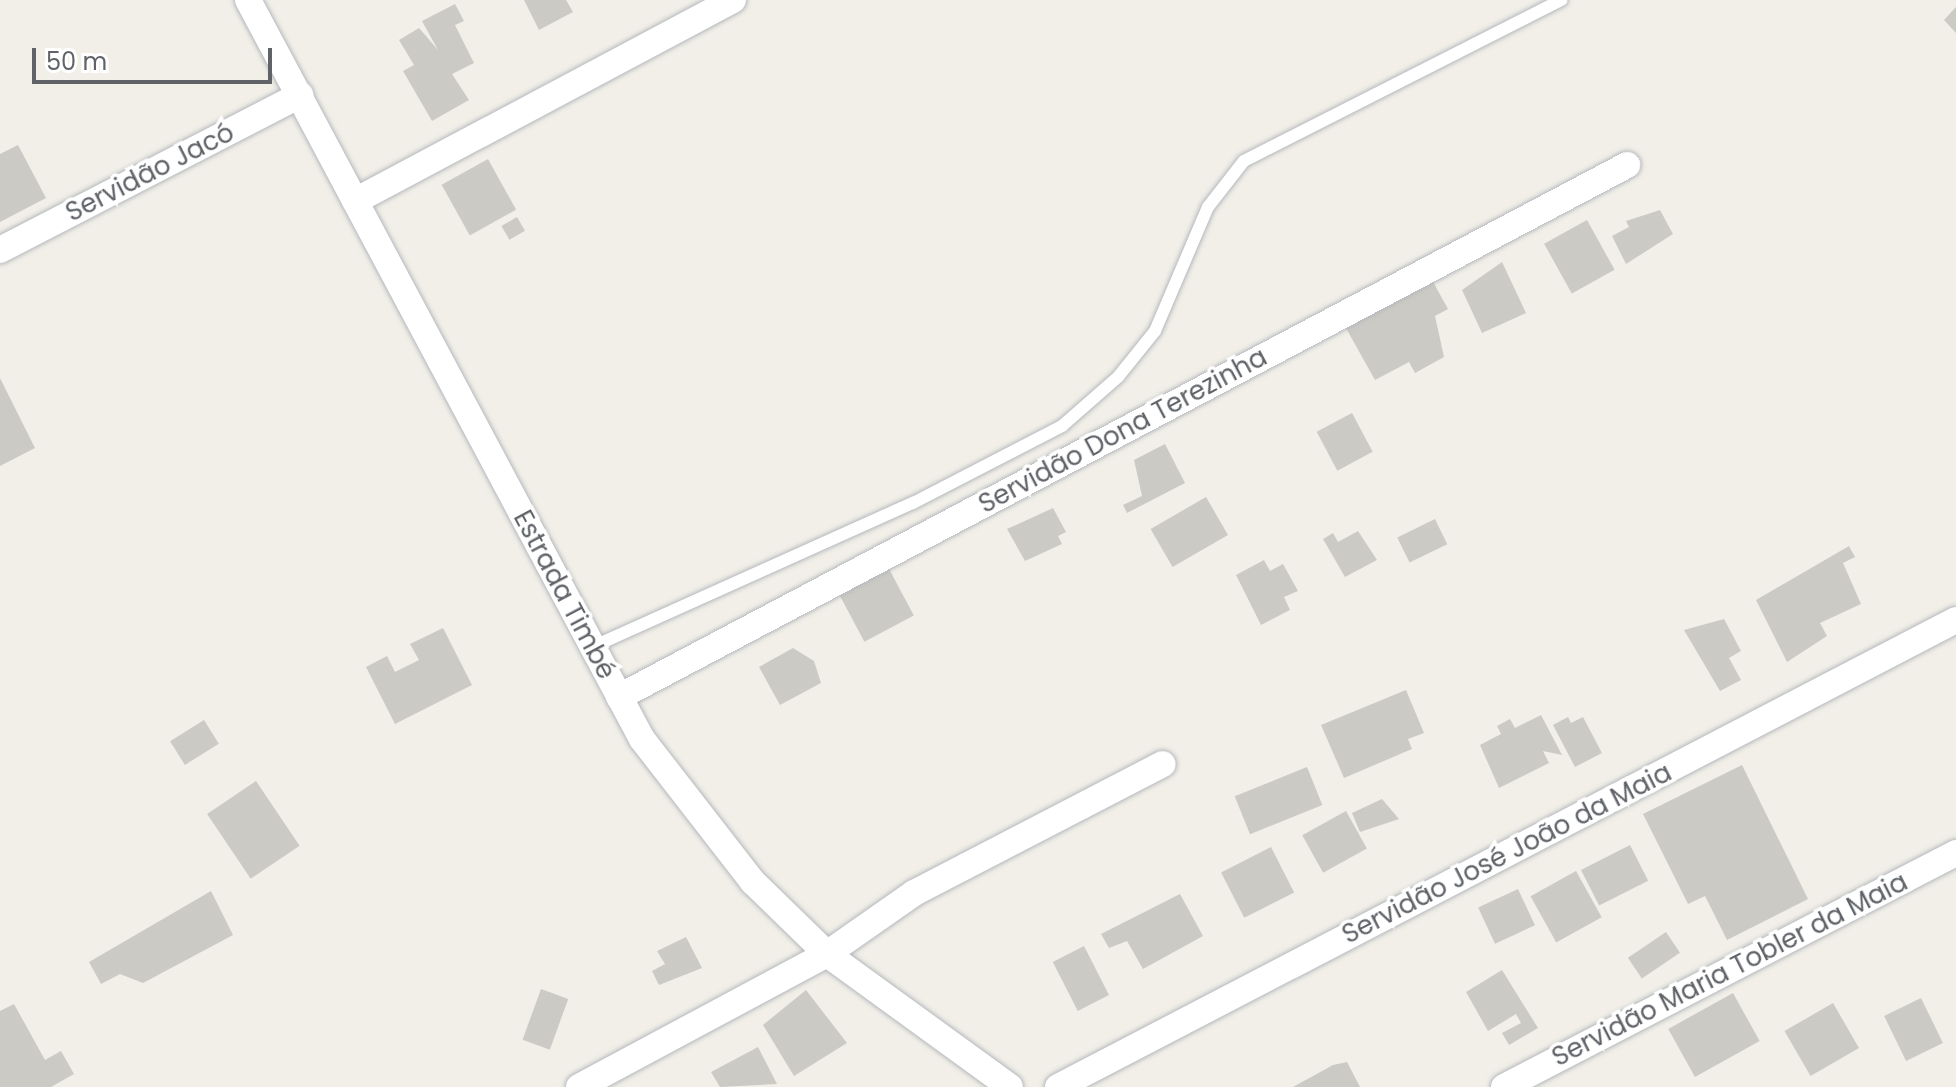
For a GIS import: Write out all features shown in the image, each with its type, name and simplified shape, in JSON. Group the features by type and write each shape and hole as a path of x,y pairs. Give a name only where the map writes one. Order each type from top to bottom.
{"street":[{"name":"Estrada Timbé","path":"248,0 619,697 687,802 753,882 827,954 1010,1087"},
{"path":"355,201 733,0"},
{"name":"Servidão Jacó","path":"0,250 300,95"},
{"name":"Servidão Dona Terezinha","path":"619,697 1627,165"},
{"name":"Servidão José João da Maia","path":"1058,1087 1956,620"},
{"path":"579,1087 827,954 914,893 1163,764"},
{"name":"Servidão Maria Tobler da Maia","path":"1504,1087 1956,853"}],"lane":[{"path":"592,647 913,503 1062,426 1118,377 1155,331 1208,207 1244,161 1562,0"}],"building":[{"path":"524,0 566,0 573,12 539,30"},
{"path":"455,4 464,21 455,25 474,63 452,74 469,100 432,121 403,71 414,65 399,40 419,28 438,50 422,21"},
{"path":"1956,7 1956,33 1944,20"},
{"path":"18,145 46,198 0,222 0,154"},
{"path":"488,159 516,210 470,235 442,185"},
{"path":"1660,210 1673,234 1626,264 1612,236 1629,227 1626,221"},
{"path":"517,217 525,231 509,240 501,226"},
{"path":"1587,220 1615,270 1572,294 1544,244"},
{"path":"1502,262 1526,313 1482,333 1462,290"},
{"path":"1432,280 1448,309 1435,316 1444,357 1415,373 1409,362 1375,380 1342,321"},
{"path":"0,378 35,448 0,466"},
{"path":"1352,413 1373,452 1337,471 1317,432"},
{"path":"1165,444 1185,483 1127,513 1123,505 1142,496 1134,460"},
{"path":"1206,497 1228,535 1173,567 1151,529"},
{"path":"1053,508 1066,532 1058,536 1062,544 1025,561 1007,529"},
{"path":"1435,519 1447,544 1410,563 1397,537"},
{"path":"1358,531 1377,560 1345,577 1323,539 1333,533 1338,542"},
{"path":"1849,546 1855,557 1843,563 1861,604 1820,623 1827,636 1787,662 1756,600"},
{"path":"1264,560 1270,571 1283,564 1298,591 1284,597 1290,610 1261,625 1236,575"},
{"path":"888,567 914,616 864,642 839,593"},
{"path":"1724,619 1741,651 1729,658 1741,680 1720,691 1684,630"},
{"path":"443,628 472,685 395,724 366,667 387,656 395,672 419,660 410,644"},
{"path":"793,648 814,661 821,683 780,705 759,667"},
{"path":"1406,690 1424,733 1408,739 1412,749 1344,778 1321,725"},
{"path":"1541,715 1562,755 1543,751 1549,763 1499,788 1480,745 1501,734 1497,726 1510,719 1515,728"},
{"path":"1568,717 1571,723 1583,717 1602,753 1575,767 1553,725"},
{"path":"204,720 219,744 185,765 170,741"},
{"path":"1742,765 1808,899 1727,940 1705,896 1688,904 1643,814"},
{"path":"1307,767 1322,805 1250,834 1235,796"},
{"path":"256,781 300,846 251,879 207,814"},
{"path":"1382,799 1399,819 1360,832 1352,813"},
{"path":"1346,811 1367,849 1323,873 1302,835"},
{"path":"1630,845 1648,881 1599,906 1581,870"},
{"path":"1271,847 1294,892 1244,918 1221,872"},
{"path":"1576,871 1602,917 1556,943 1531,896"},
{"path":"1518,889 1535,925 1495,944 1478,908"},
{"path":"211,891 233,935 143,983 120,974 101,984 89,962"},
{"path":"1180,894 1203,936 1143,969 1127,941 1109,948 1101,934"},
{"path":"1666,932 1680,953 1642,978 1628,958"},
{"path":"686,937 702,968 659,985 652,971 665,964 657,951"},
{"path":"1084,946 1109,995 1078,1011 1053,962"},
{"path":"1502,970 1538,1028 1509,1045 1502,1033 1521,1023 1516,1014 1488,1031 1466,992"},
{"path":"541,989 568,999 550,1050 523,1040"},
{"path":"806,990 847,1043 794,1076 763,1025"},
{"path":"1733,993 1760,1041 1695,1077 1668,1029"},
{"path":"1921,998 1943,1043 1906,1061 1884,1016"},
{"path":"1833,1003 1859,1048 1811,1076 1785,1031"},
{"path":"14,1004 45,1060 61,1051 74,1074 51,1087 0,1087 0,1011"},
{"path":"758,1047 777,1084 720,1087 711,1072"},
{"path":"1347,1062 1360,1087 1293,1087 1333,1065"}]}
